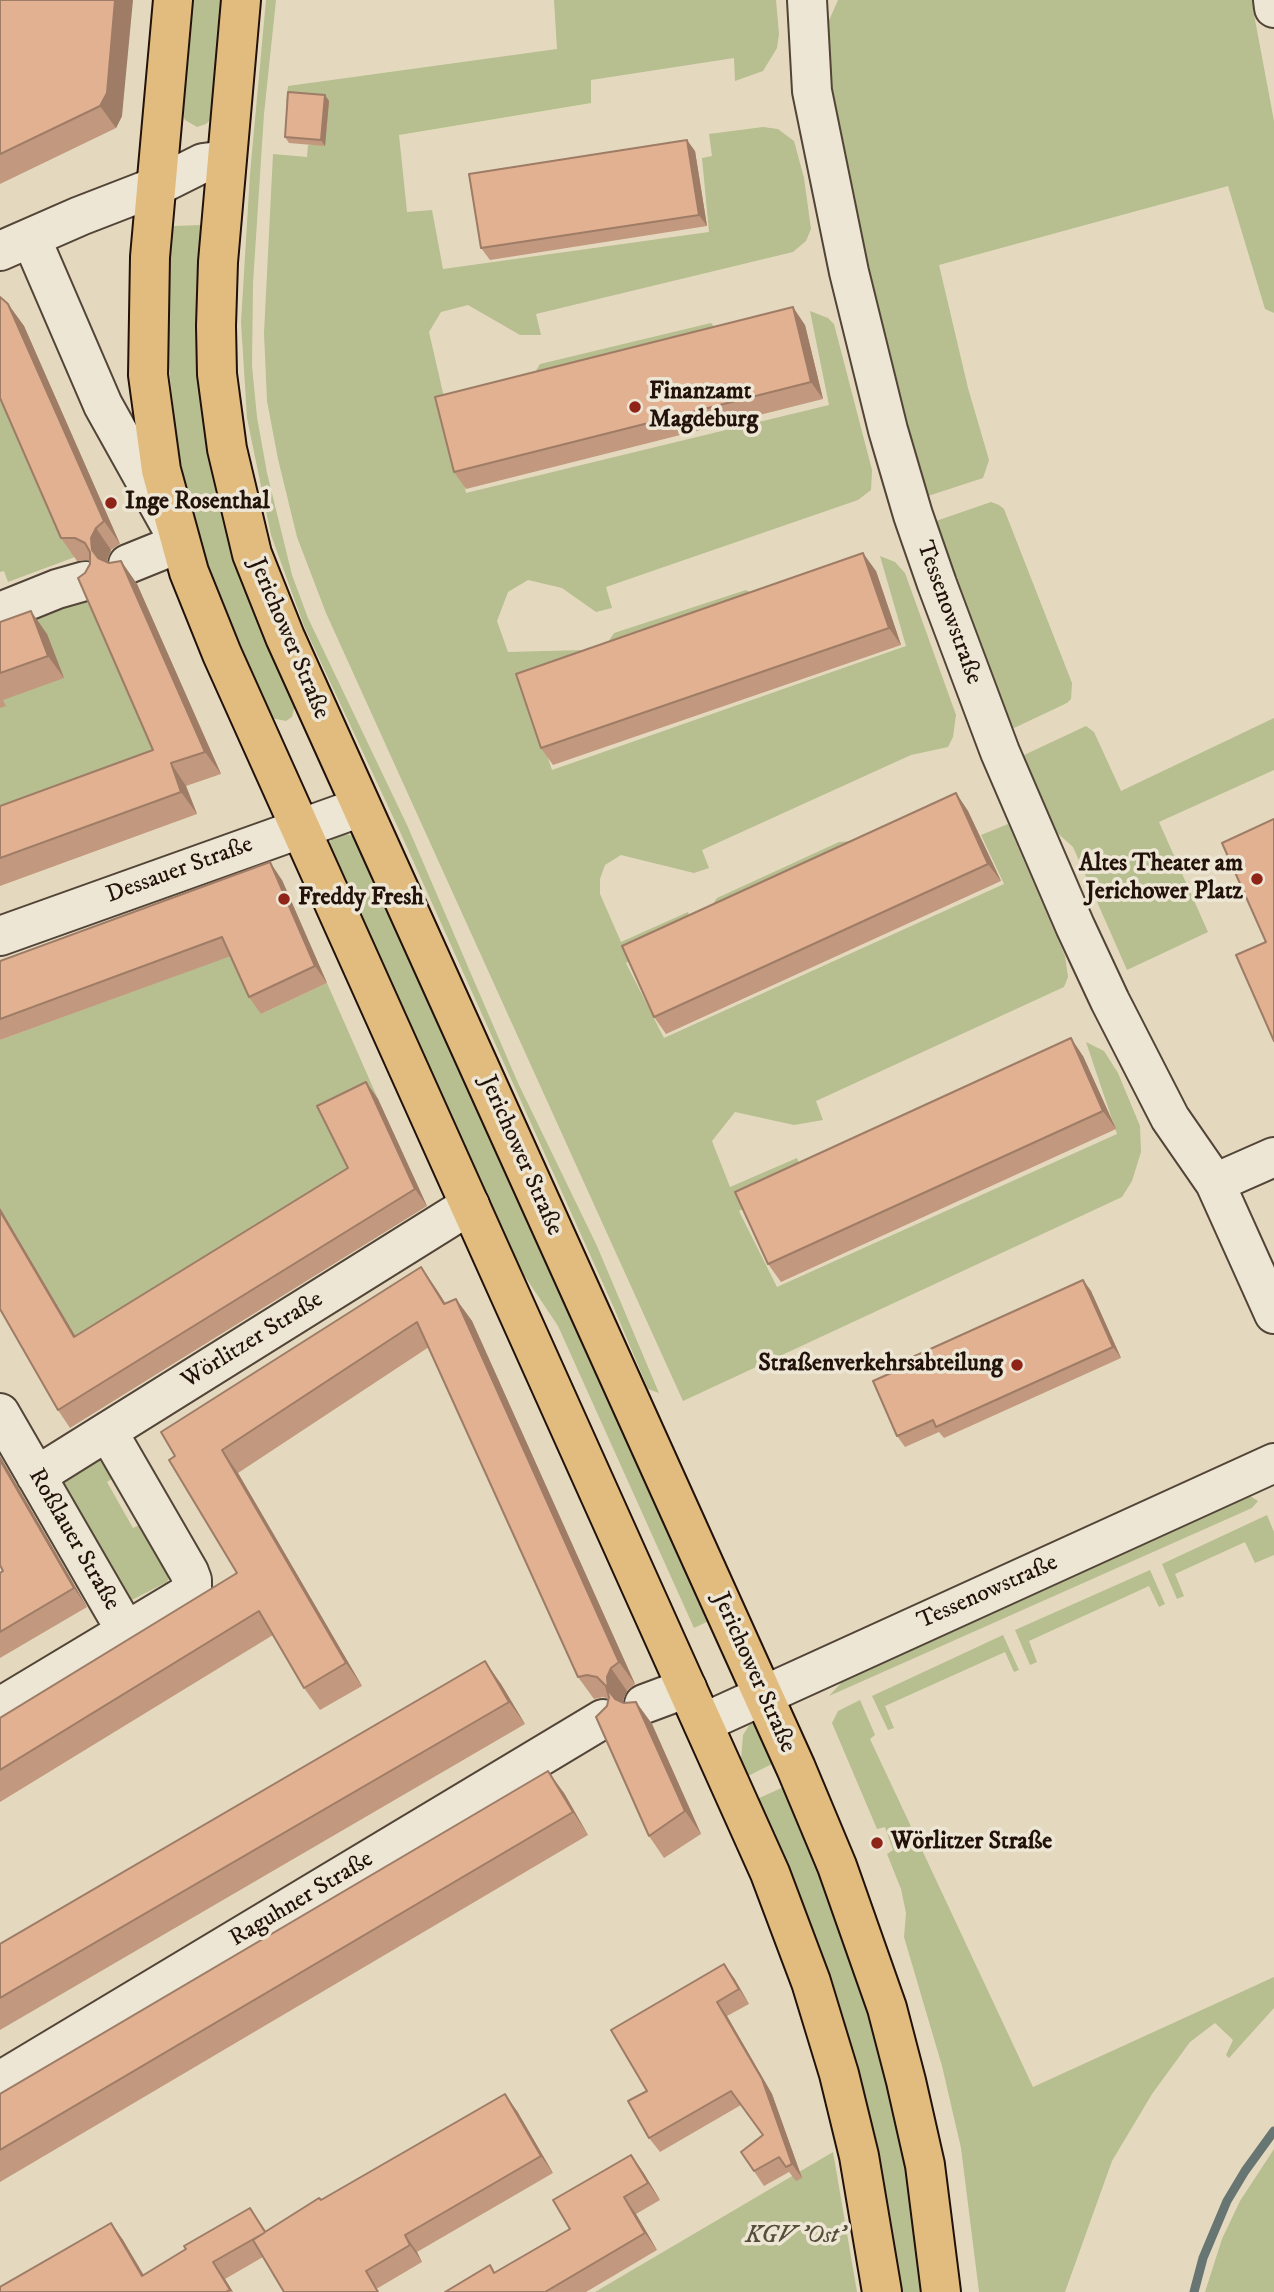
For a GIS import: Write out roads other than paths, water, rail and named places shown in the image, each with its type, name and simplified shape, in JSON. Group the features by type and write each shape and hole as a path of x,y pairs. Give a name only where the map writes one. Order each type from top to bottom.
{"main road":[{"path":"173,0 155,187 148,300 148,375 162,470 180,543 210,627 770,1873 831,2042 859,2156 881,2292"},
{"name":"Jerichower Straße","path":"241,0 226,160 216,326 217,374 232,473 252,554 269,601 763,1696 837,1866 887,2008 906,2081 925,2165 941,2292"}],"street":[{"name":"Tessenowstraße","path":"807,0 812,91 828,174 863,331 913,515 1000,752 1069,913 1110,1001 1170,1118 1215,1183 1274,1314"},
{"path":"1273,0 1274,8"},
{"path":"128,564 180,543 103,405 8,247 155,187 203,163 226,160"},
{"path":"0,612 85,581"},
{"name":"Dessauer Straße","path":"0,936 361,807"},
{"path":"1215,1183 1274,1157"},
{"name":"Wörlitzer Straße","path":"36,1476 470,1205"},
{"name":"Roßlauer Straße","path":"0,1412 126,1631"},
{"path":"0,1707 188,1594 192,1587 188,1572 108,1432"},
{"name":"Tessenowstraße","path":"703,1723 1274,1463"},
{"path":"644,1704 687,1688"},
{"name":"Raguhner Straße","path":"0,2081 603,1719"}],"waterway":[{"path":"1194,2292 1203,2258 1227,2201 1274,2131"}],"place":[{"name":"Finanzamt Magdeburg","path":"635,407"},
{"name":"Inge Rosenthal","path":"111,503"},
{"name":"Altes Theater am Jerichower Platz","path":"1257,879"},
{"name":"Freddy Fresh","path":"284,899"},
{"name":"Straßenverkehrsabteilung","path":"1017,1365"},
{"name":"Wörlitzer Straße","path":"877,1843"}],"park label":[{"name":"KGV 'Ost'","path":"795,2237"}]}
